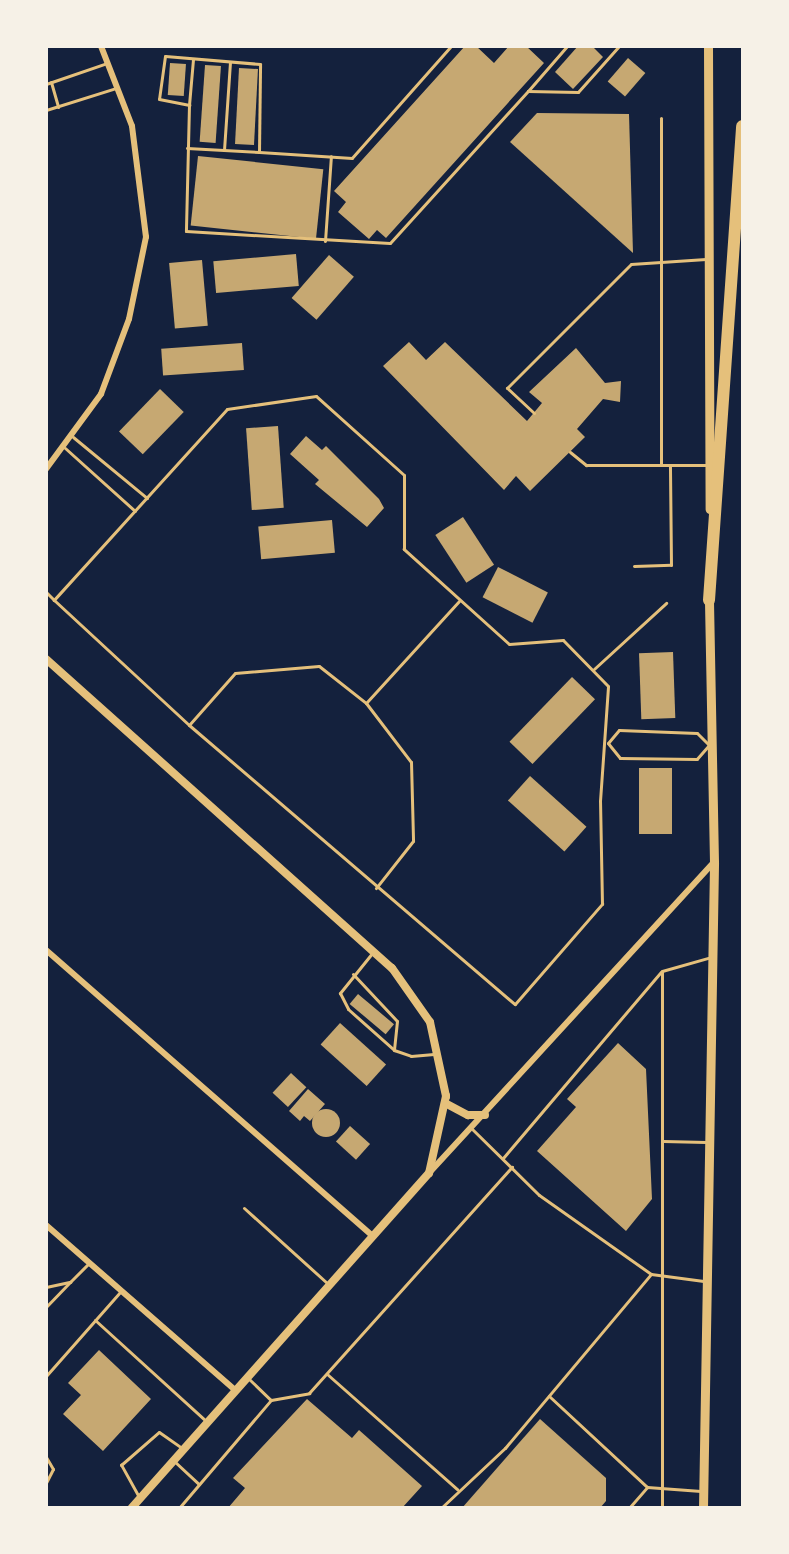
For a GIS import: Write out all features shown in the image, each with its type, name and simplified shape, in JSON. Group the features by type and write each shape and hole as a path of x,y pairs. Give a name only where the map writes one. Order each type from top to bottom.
{"highway":[{"path":"709,600 742,126"}],"main road":[{"path":"703,1508 708,958 714,862 709,745 708,46"}],"street":[{"path":"46,469 74,437 101,393 129,320 146,237 132,126 101,46"},
{"path":"46,659 374,951 409,987 430,1023 439,1053 445,1103 429,1173"},
{"path":"132,1508 372,1236 714,862"},
{"path":"46,950 372,1236"},
{"path":"445,1103 468,1115 485,1115"},
{"path":"46,1225 236,1391"}],"lane":[{"path":"187,148 352,158 451,46"},
{"path":"193,58 187,148 186,231 325,241 390,243 567,46"},
{"path":"528,91 578,92 619,46"},
{"path":"189,105 159,99 161,60 193,58 260,64 264,72 259,152"},
{"path":"224,150 230,62"},
{"path":"58,107 49,83 107,63"},
{"path":"46,110 117,88"},
{"path":"661,118 659,261 661,465"},
{"path":"325,241 332,156"},
{"path":"534,413 507,387 632,264 710,258"},
{"path":"46,592 54,600 189,725 376,888 515,1004 602,904 608,686 594,669 563,640 509,644 404,549 404,475 316,396 227,409 54,600"},
{"path":"74,437 147,498"},
{"path":"65,448 135,511"},
{"path":"570,452 586,465 710,465"},
{"path":"634,566 671,565 670,465"},
{"path":"366,703 459,601"},
{"path":"594,669 666,603"},
{"path":"189,725 235,673 319,666 366,703 411,762 413,841 376,888"},
{"path":"619,730 697,733 709,745 697,759 658,759 620,758 606,743 619,730"},
{"path":"374,951 352,974 340,993 348,1009 394,1050 411,1056 439,1053"},
{"path":"503,1158 662,971 708,958"},
{"path":"662,971 665,1278 662,1508"},
{"path":"352,974 397,1021 394,1050"},
{"path":"472,1129 570,1220 651,1274 665,1278 704,1281"},
{"path":"663,1141 706,1142"},
{"path":"179,1508 271,1400 309,1393 512,1167"},
{"path":"244,1208 329,1285"},
{"path":"46,1307 89,1263"},
{"path":"441,1508 457,1489 505,1448 651,1274"},
{"path":"46,1287 70,1282"},
{"path":"46,1376 121,1291"},
{"path":"95,1320 208,1423"},
{"path":"327,1374 457,1489"},
{"path":"248,1378 271,1400"},
{"path":"549,1395 647,1487 703,1491"},
{"path":"140,1498 121,1465 159,1432 184,1450"},
{"path":"46,1457 53,1469 46,1483"},
{"path":"174,1461 199,1484"},
{"path":"629,1508 647,1487"}],"building":[{"path":"465,46 476,46 494,63 509,46 526,46 544,63 386,238 377,230 369,239 338,212 346,202 334,191"},
{"path":"578,46 592,46 603,57 573,89 555,72"},
{"path":"628,58 645,73 625,96 608,81"},
{"path":"170,63 186,64 184,96 168,95"},
{"path":"205,65 221,66 216,143 200,142"},
{"path":"239,68 258,69 254,145 235,144"},
{"path":"537,113 629,114 633,253 510,142"},
{"path":"198,156 323,169 316,239 191,226"},
{"path":"296,254 299,286 216,293 213,261"},
{"path":"329,255 354,277 317,320 292,298"},
{"path":"202,260 208,326 175,329 169,263"},
{"path":"409,342 426,360 445,342 527,421 542,403 529,392 576,348 605,383 621,381 620,402 603,399 577,429 585,437 530,491 516,476 504,490 383,366"},
{"path":"242,343 244,370 163,376 161,349"},
{"path":"160,389 184,412 143,454 119,431"},
{"path":"278,426 284,508 252,510 246,428"},
{"path":"306,436 322,450 326,446 379,499 384,508 367,527 315,484 319,480 290,454"},
{"path":"463,517 494,565 466,583 435,535"},
{"path":"332,520 335,553 261,559 258,526"},
{"path":"498,567 548,592 532,623 483,597"},
{"path":"673,652 675,718 641,719 639,653"},
{"path":"572,677 595,699 532,764 509,742"},
{"path":"639,768 672,768 672,834 639,834"},
{"path":"530,776 586,827 564,851 508,801"},
{"path":"358,994 394,1024 386,1034 350,1004"},
{"path":"340,1023 386,1064 367,1086 321,1045"},
{"path":"618,1043 646,1069 652,1199 626,1231 537,1151 576,1107 567,1099"},
{"path":"291,1073 306,1087 288,1107 273,1093"},
{"path":"308,1089 325,1104 310,1121 304,1116 300,1121 289,1111"},
{"path":"326,1109 336,1113 340,1123 336,1133 326,1137 316,1133 312,1123 316,1113"},
{"path":"350,1126 370,1144 356,1160 336,1142"},
{"path":"99,1350 151,1399 103,1451 63,1414 81,1395 68,1383"},
{"path":"307,1399 352,1438 359,1430 422,1486 402,1508 228,1508 245,1488 233,1478"},
{"path":"540,1419 606,1478 606,1501 600,1508 462,1508"}]}
